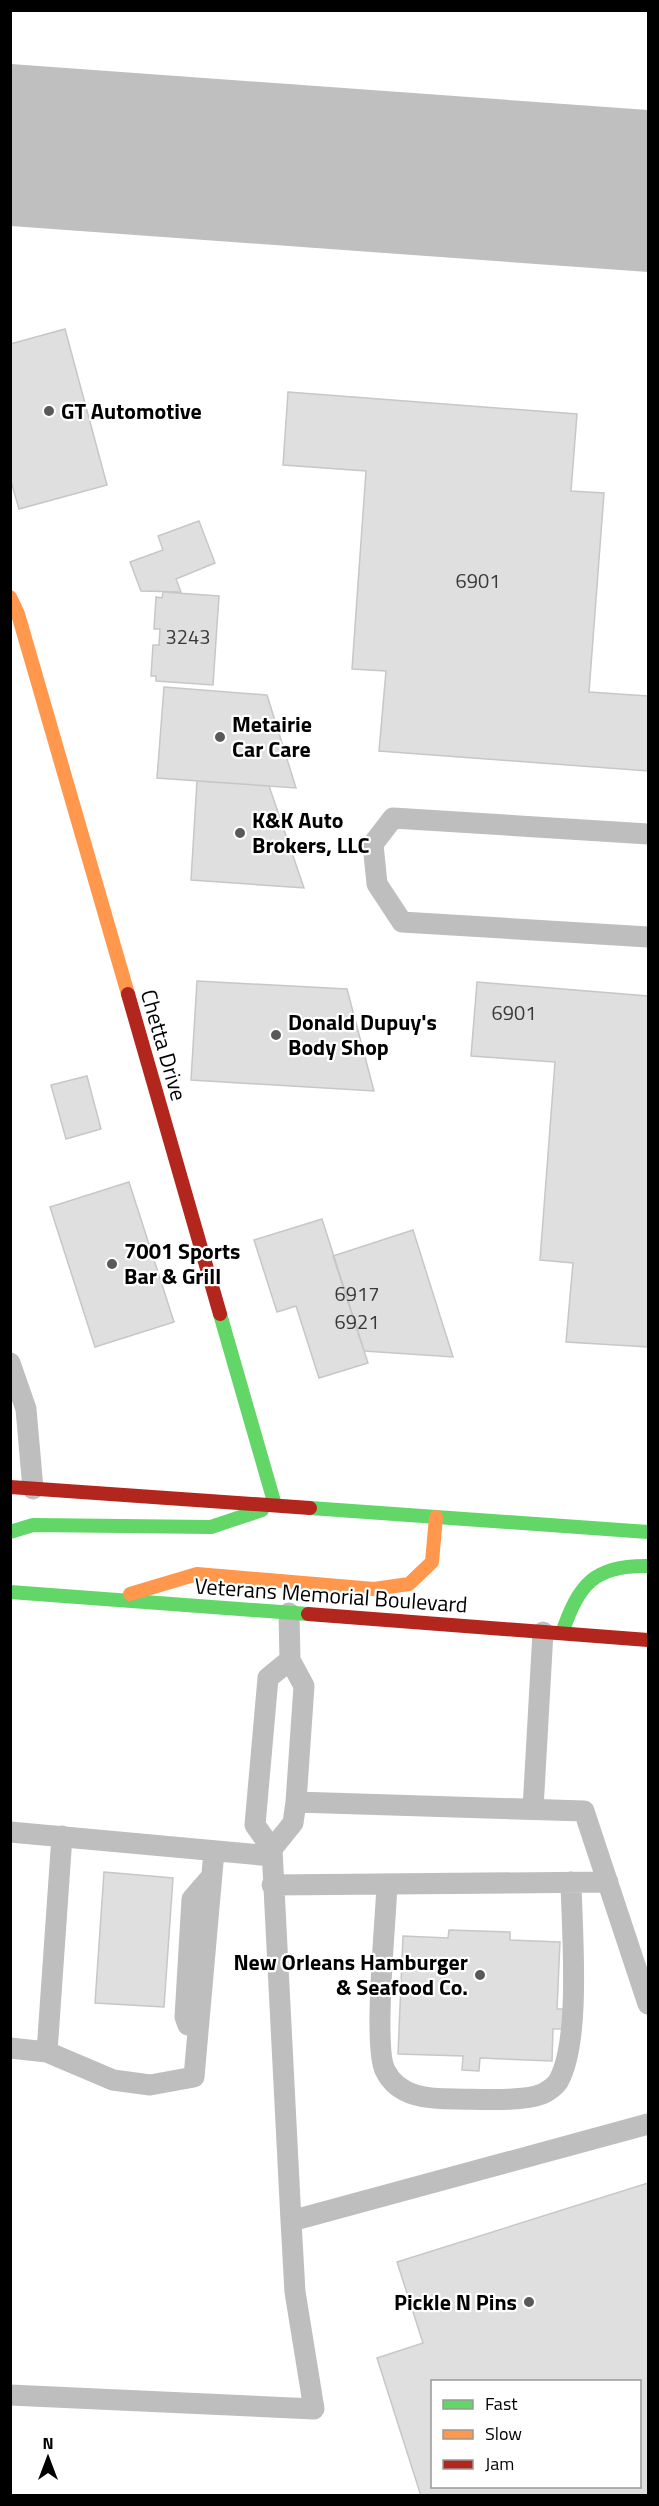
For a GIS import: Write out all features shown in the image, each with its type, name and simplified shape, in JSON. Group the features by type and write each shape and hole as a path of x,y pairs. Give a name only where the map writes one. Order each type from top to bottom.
{"main road":[{"name":"Chetta Drive","path":"10,597 18,614 275,1505"},
{"path":"10,1487 648,1532"},
{"path":"10,1532 33,1525 212,1527 275,1505"},
{"path":"111,1600 197,1574 374,1589 409,1584 432,1562 436,1517"},
{"path":"553,1632 573,1599 592,1578 612,1569 632,1565 648,1566"},
{"name":"Veterans Memorial Boulevard","path":"10,1592 648,1640"}],"lane":[{"path":"648,834 393,818 373,844 377,884 402,921 648,937"},
{"path":"10,1363 26,1409 33,1489"},
{"path":"272,1852 293,1823 296,1802 304,1686 290,1660 289,1613"},
{"path":"533,1809 553,1632"},
{"path":"10,2395 314,2409 295,2292 272,1852 255,1825 268,1678 290,1660"},
{"path":"296,1802 584,1810 648,2004"},
{"path":"10,1832 214,1851 272,1852"},
{"path":"47,2052 62,1836"},
{"path":"10,2048 47,2052 113,2080 150,2085 194,2077 214,1851"},
{"path":"387,1884 380,2036 384,2070 405,2092 428,2099 493,2100 542,2094 558,2083 566,2063 572,2013 571,1882"},
{"path":"272,1885 608,1882"},
{"path":"291,2221 648,2124"}],"shaded area":[{"path":"11,64 648,110 648,272 11,226"}],"building":[{"name":"GT Automotive","path":"65,329 107,485 19,509 10,478 10,344"},
{"path":"288,392 577,414 571,491 604,493 589,692 648,696 648,771 379,751 386,671 352,669 366,471 283,465"},
{"path":"199,521 215,563 176,579 181,592 141,591 130,562 163,550 158,536"},
{"path":"163,592 219,596 213,685 156,681 156,676 151,676 153,645 159,645 160,629 154,629 156,597 162,598"},
{"name":"Metairie Car Care","path":"164,687 267,695 296,788 157,778"},
{"name":"K&K Auto Brokers, LLC","path":"197,781 269,786 304,888 191,880"},
{"name":"Donald Dupuy's Body Shop","path":"197,981 347,989 374,1091 191,1080"},
{"path":"477,982 648,996 648,1347 566,1342 573,1263 540,1260 555,1062 471,1056"},
{"path":"87,1076 101,1129 66,1139 51,1085"},
{"name":"7001 Sports Bar & Grill","path":"129,1182 174,1322 95,1347 50,1207"},
{"path":"322,1219 368,1363 319,1378 296,1306 277,1312 254,1240"},
{"path":"413,1230 453,1357 364,1351 333,1256"},
{"path":"104,1872 173,1878 164,2007 95,2003"},
{"name":"New Orleans Hamburger & Seafood Co.","path":"449,1930 510,1932 510,1940 560,1942 557,2009 565,2009 565,2029 553,2029 552,2061 480,2058 479,2071 462,2070 463,2056 398,2054 403,1936 448,1938"},
{"name":"Pickle N Pins","path":"648,2183 648,2496 421,2496 377,2358 423,2343 397,2262"}],"traffic: fast":[{"path":"220,1314 275,1505"},
{"path":"310,1508 648,1532"},
{"path":"10,1532 33,1525 211,1527 262,1510"},
{"path":"562,1633 575,1602 591,1581 614,1569 648,1566"},
{"path":"10,1592 308,1614"}],"traffic: slow":[{"path":"10,597 18,614 128,994"},
{"path":"130,1594 197,1574 374,1589 409,1584 432,1562 436,1517"}],"traffic: jam":[{"path":"128,994 220,1314"},
{"path":"10,1487 310,1508"},
{"path":"308,1614 648,1640"}],"place":[{"name":"GT Automotive","path":"49,411"},
{"name":"Metairie Car Care","path":"220,737"},
{"name":"K&K Auto Brokers, LLC","path":"240,833"},
{"name":"Donald Dupuy's Body Shop","path":"276,1035"},
{"name":"7001 Sports Bar & Grill","path":"112,1264"},
{"name":"New Orleans Hamburger & Seafood Co.","path":"480,1975"},
{"name":"Pickle N Pins","path":"529,2302"}]}
